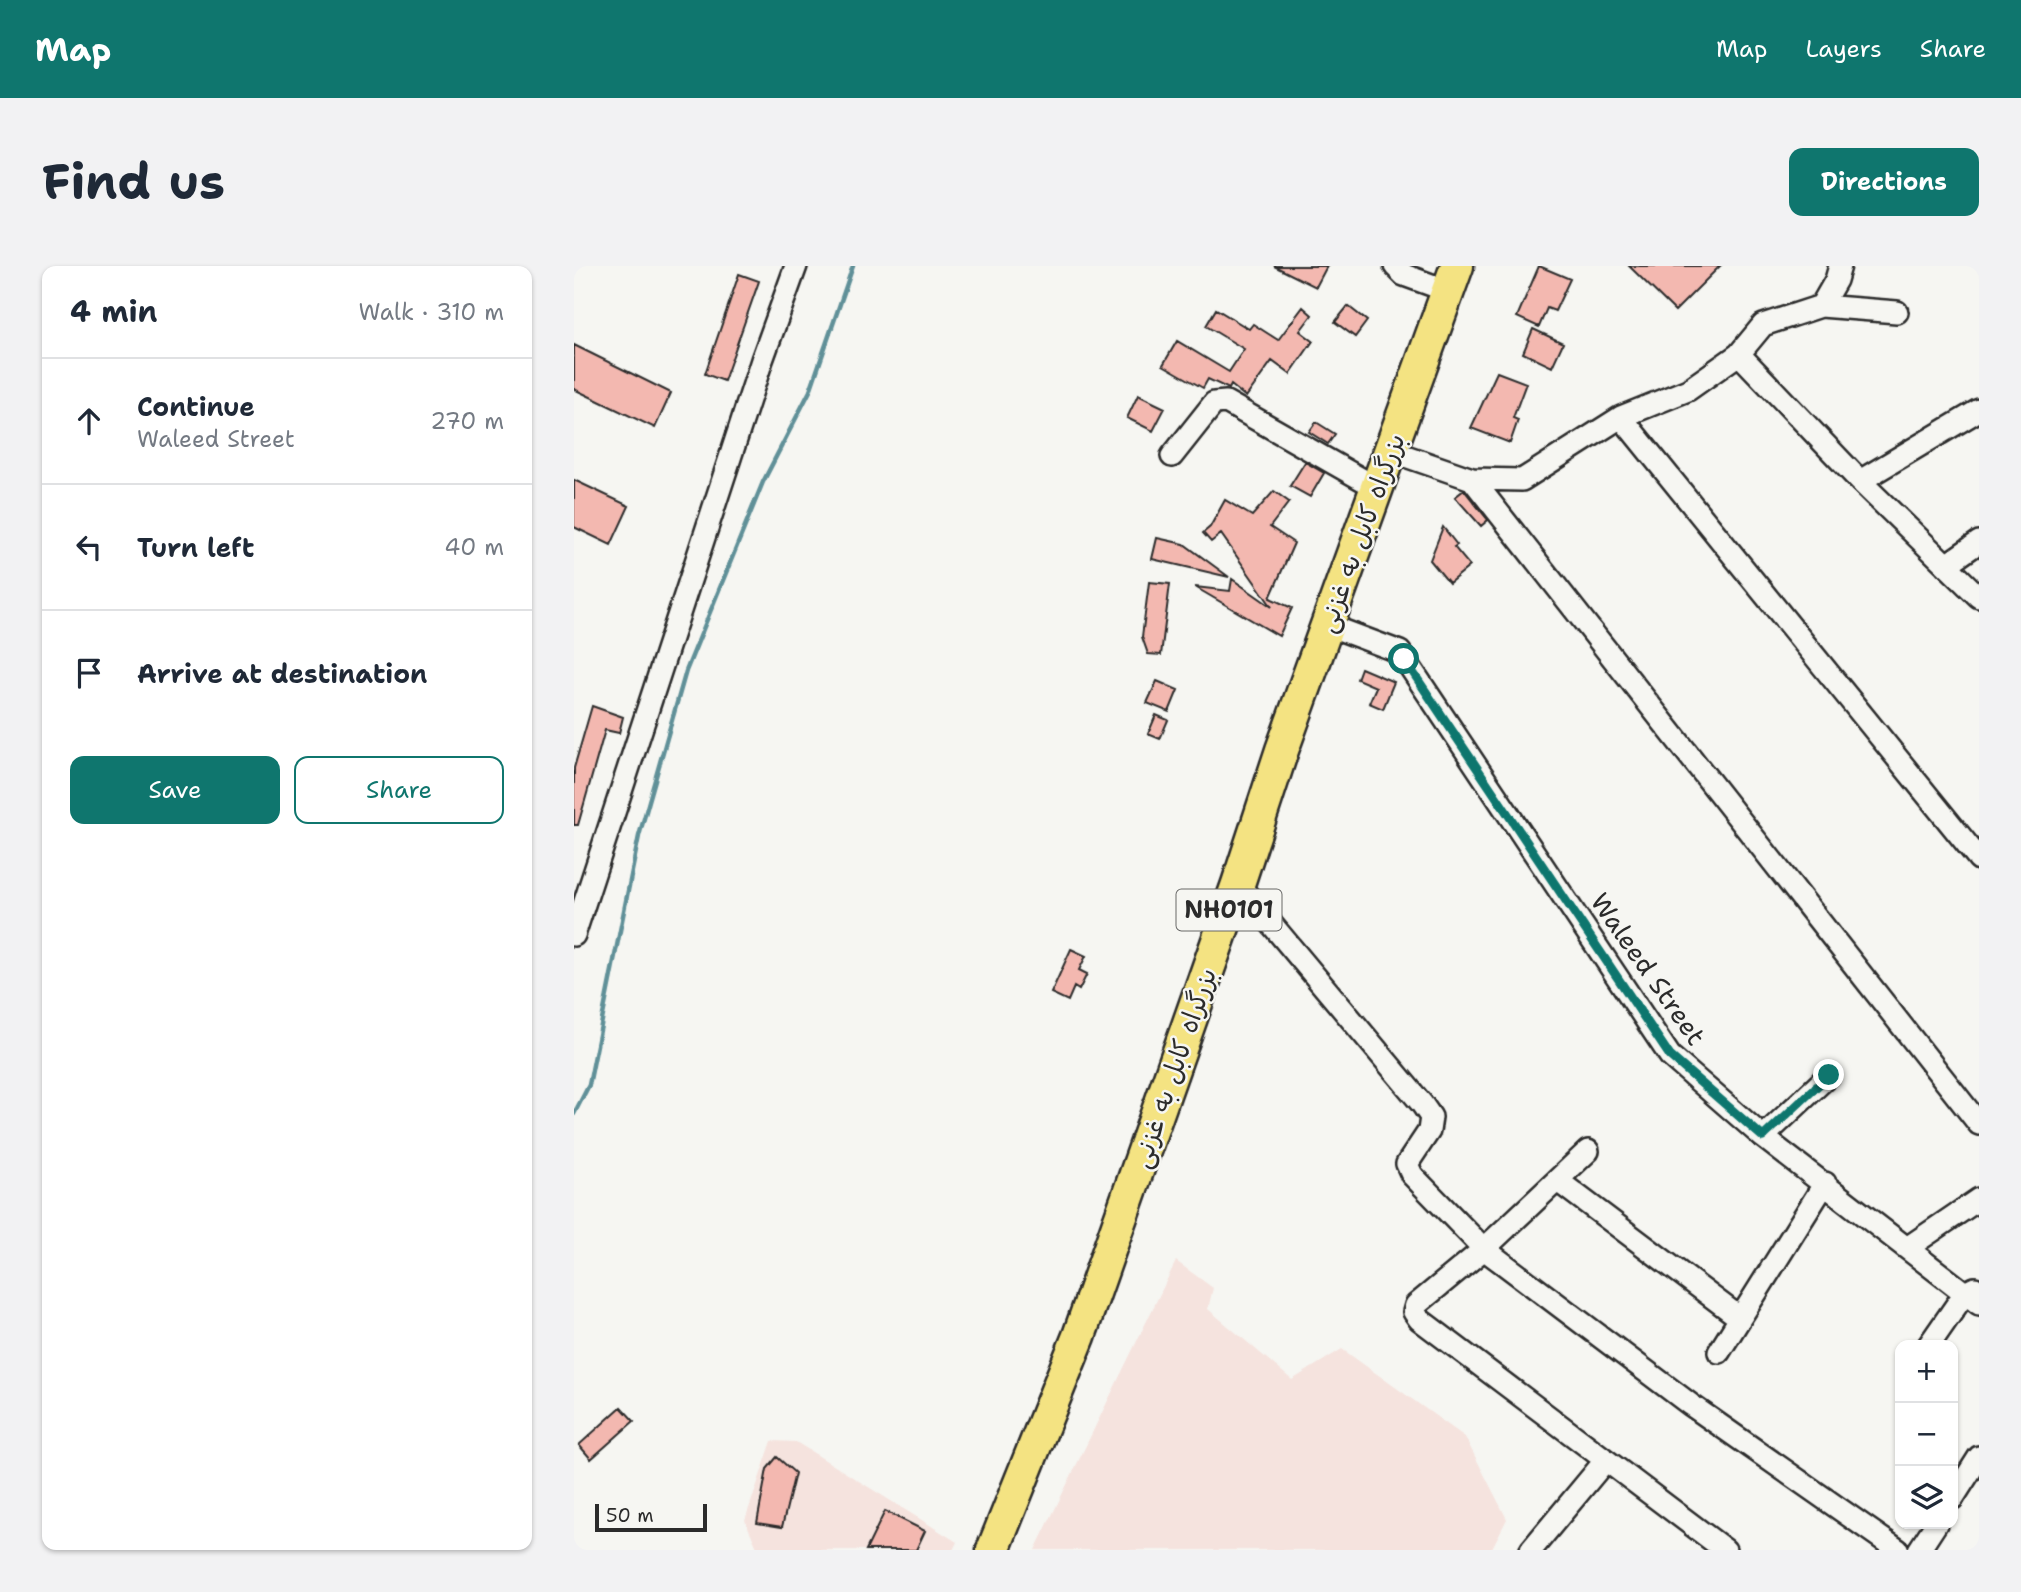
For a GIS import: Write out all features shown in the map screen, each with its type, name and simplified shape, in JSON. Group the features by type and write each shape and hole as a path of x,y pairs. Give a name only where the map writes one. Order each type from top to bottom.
{"highway":[{"name":"بزرگراه کابل به غزنی","path":"993,1550 1079,1336 1238,884 1282,750 1452,279"}],"street":[{"path":"574,935 762,359 796,266"},
{"path":"1395,266 1404,275 1452,279"},
{"path":"1821,306 1836,280 1840,266"},
{"path":"1391,451 1472,479 1522,480 1621,416 1688,390 1739,354 1763,326 1821,306 1897,312"},
{"path":"1739,354 1860,481 1979,597"},
{"path":"1172,456 1214,403 1226,402 1377,488"},
{"path":"1860,481 1979,410"},
{"path":"1621,416 1979,859"},
{"path":"1472,479 1979,1124"},
{"path":"1946,565 1979,542"},
{"name":"Waleed Street","path":"1328,625 1399,652 1670,1056 1763,1137 1908,1248 1974,1294"},
{"path":"1238,884 1431,1117 1429,1131 1407,1164 1412,1175 1484,1249 1691,1405 1898,1550"},
{"path":"1763,1137 1829,1075"},
{"path":"1588,1151 1484,1249 1416,1305 1414,1312 1419,1319 1725,1550"},
{"path":"1558,1181 1741,1318"},
{"path":"1719,1352 1825,1183"},
{"path":"1908,1248 1979,1199"},
{"path":"1933,1340 1974,1294"},
{"path":"1958,1490 1979,1457"},
{"path":"1535,1549 1605,1461"},
{"path":"1919,1550 1933,1529"}],"shaded area":[{"path":"1176,1261 1213,1288 1208,1309 1292,1380 1342,1349 1465,1437 1507,1519 1491,1550 1035,1550"},
{"path":"772,1441 796,1442 957,1542 953,1550 758,1550 745,1520"}],"building":[{"path":"1274,266 1327,266 1316,287"},
{"path":"1539,266 1570,279 1555,311 1547,308 1539,327 1517,317"},
{"path":"1629,266 1720,266 1675,311"},
{"path":"739,274 759,281 724,381 705,374"},
{"path":"1348,306 1367,321 1355,337 1335,322"},
{"path":"1303,307 1312,315 1300,331 1313,341 1290,374 1272,361 1246,397 1231,385 1229,389 1208,379 1203,388 1163,365 1177,341 1229,372 1244,349 1206,326 1216,309 1249,329 1253,324 1278,340"},
{"path":"1533,329 1563,343 1552,367 1523,353"},
{"path":"574,345 671,393 655,428 574,389"},
{"path":"1497,372 1526,383 1513,418 1518,420 1510,443 1471,428"},
{"path":"1138,395 1165,408 1153,431 1127,418"},
{"path":"1316,422 1335,434 1328,444 1309,432"},
{"path":"1305,462 1324,473 1310,497 1290,486"},
{"path":"574,480 629,506 611,545 574,527"},
{"path":"1464,490 1488,520 1481,526 1455,497"},
{"path":"1274,491 1289,502 1270,527 1294,543 1270,598 1292,608 1279,636 1195,587 1230,591 1232,579 1272,607 1221,534 1211,542 1203,533 1210,527 1225,500 1252,516"},
{"path":"1443,527 1457,545 1454,547 1470,566 1449,583 1430,560"},
{"path":"1157,538 1184,544 1229,577 1152,559"},
{"path":"1149,582 1170,584 1161,655 1148,654 1142,637"},
{"path":"1361,668 1394,682 1383,709 1369,703 1376,687 1357,679"},
{"path":"1157,681 1178,690 1169,712 1147,703"},
{"path":"592,706 623,717 619,733 605,730 578,825 574,825 574,768"},
{"path":"1156,715 1168,720 1160,739 1148,734"},
{"path":"1071,949 1086,956 1079,970 1087,974 1079,990 1074,987 1068,1001 1051,993"},
{"path":"621,1407 634,1421 591,1459 579,1445"},
{"path":"777,1457 795,1473 782,1527 757,1523 767,1469"},
{"path":"885,1511 925,1531 916,1550 866,1550"}],"waterway":[{"path":"574,1114 589,1085 639,836 686,671 763,482 810,391 853,266"}],"route":[{"path":"1404,659 1670,1056 1763,1137 1829,1075"}]}
